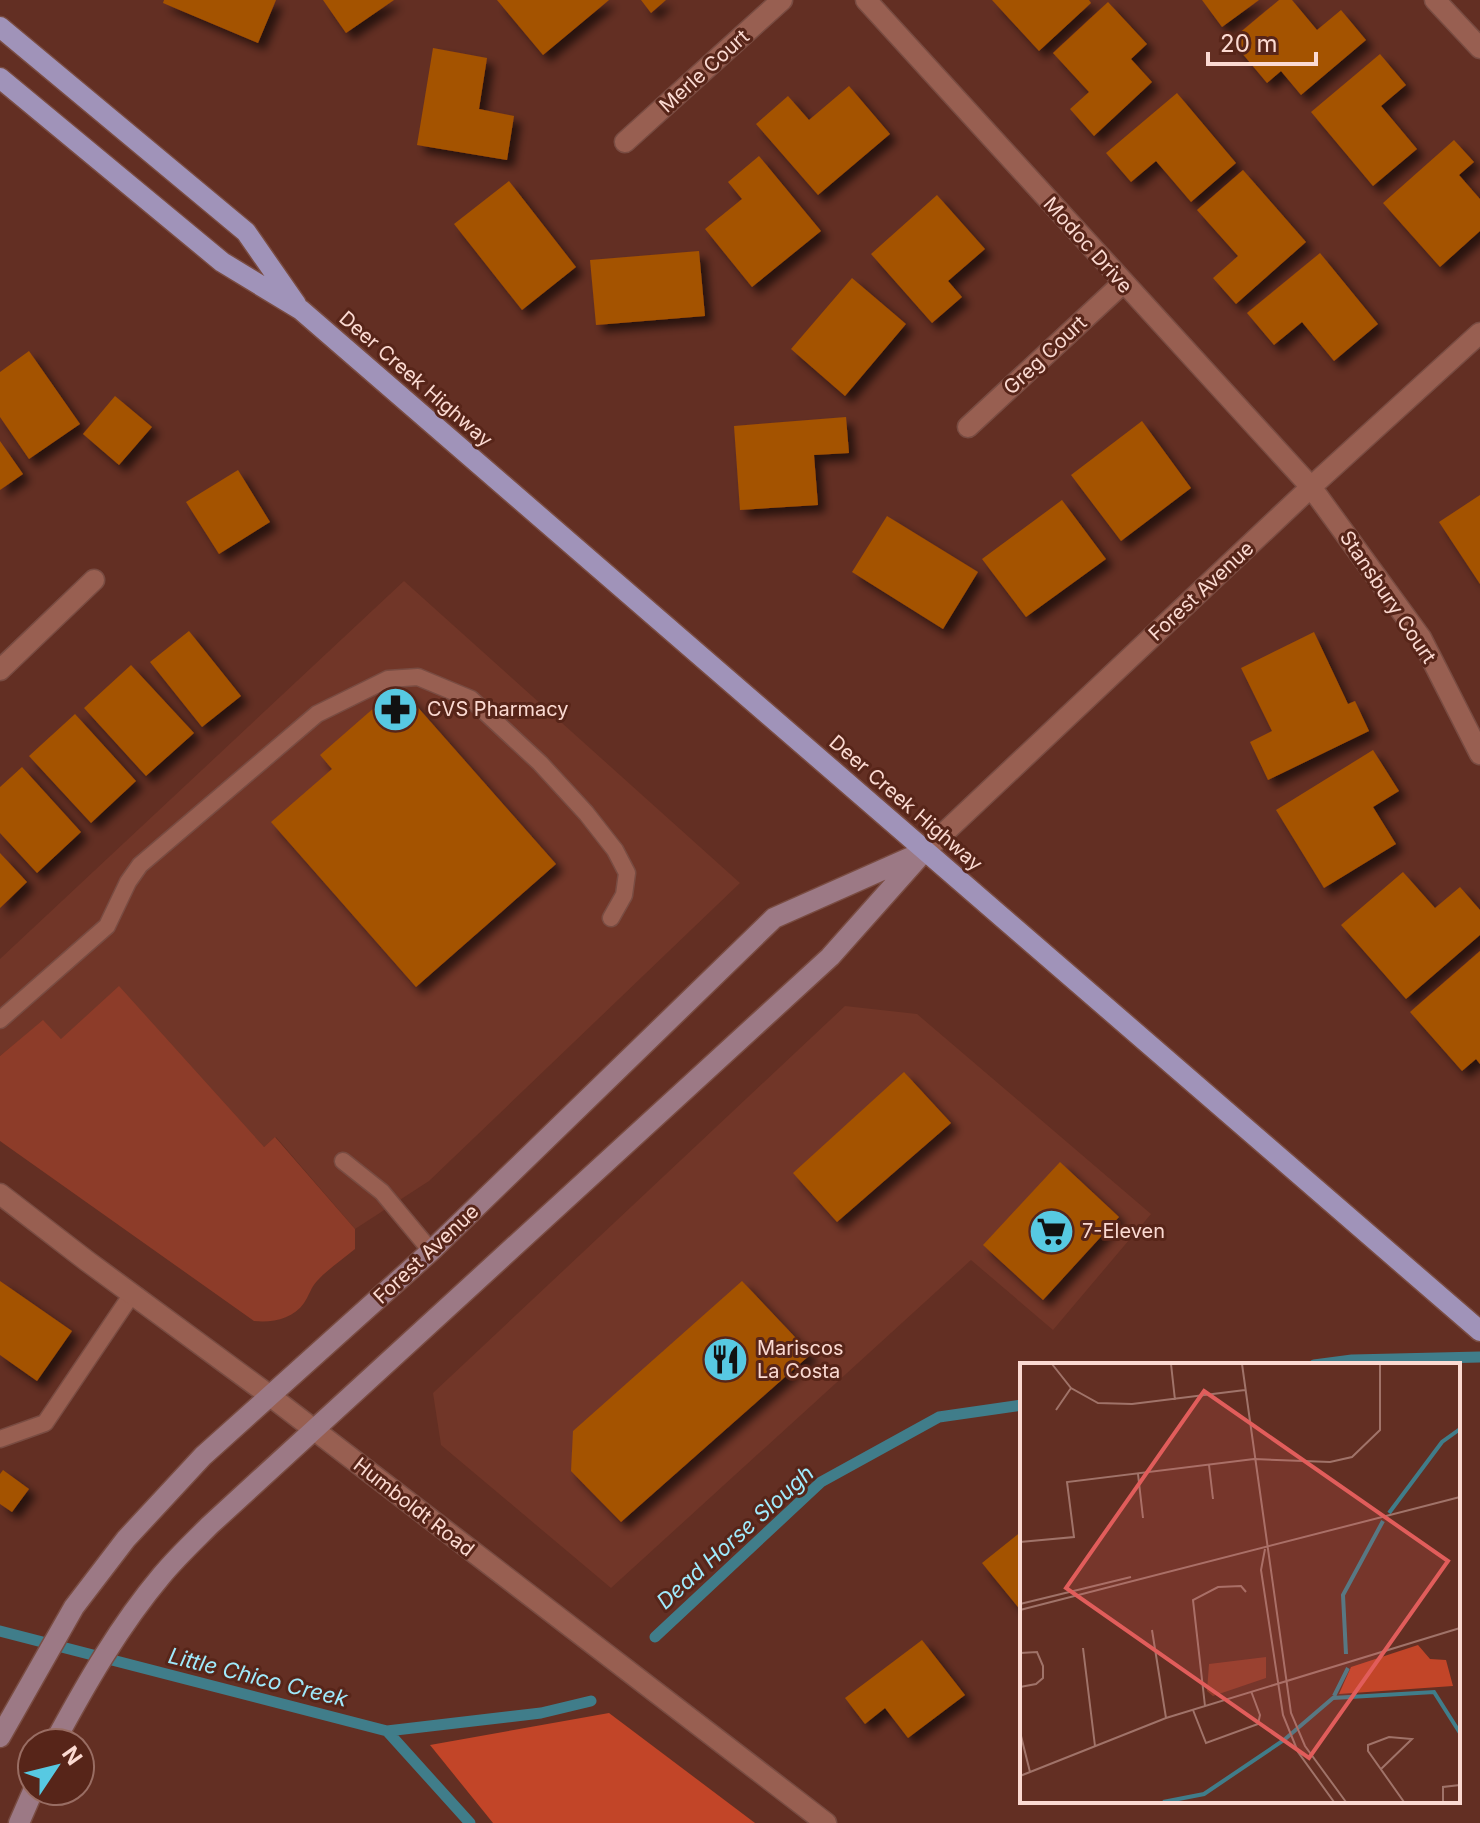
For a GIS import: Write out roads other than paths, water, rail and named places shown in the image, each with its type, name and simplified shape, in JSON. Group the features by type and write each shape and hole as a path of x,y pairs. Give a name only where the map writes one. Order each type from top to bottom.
{"main road":[{"name":"Deer Creek Highway","path":"0,27 246,232 301,310"},
{"name":"Deer Creek Highway","path":"0,78 222,262 301,310 1480,1331"}],"street":[{"name":"Merle Court","path":"625,142 782,0"},
{"name":"Modoc Drive","path":"866,0 1311,487"},
{"path":"1435,0 1480,48"},
{"name":"Greg Court","path":"968,427 1123,283"},
{"name":"Forest Avenue","path":"63,1727 87,1682 128,1620 163,1574 210,1525 830,957 925,851 1311,487 1480,333"},
{"name":"Stansbury Court","path":"1311,487 1421,638 1480,754"},
{"path":"0,670 94,580"},
{"name":"Forest Avenue","path":"0,1737 74,1607 126,1539 203,1456 431,1251 774,918 925,851"},
{"name":"Humboldt Road","path":"0,1194 269,1395 826,1823"}],"lane":[{"path":"0,1020 107,926 128,882 140,865 317,714 388,679 418,677 471,699 540,763 606,838 627,873 624,895 611,918"},
{"path":"343,1161 382,1192 431,1251"},
{"path":"0,1439 45,1423 132,1294"}],"waterway":[{"name":"Dead Horse Slough","path":"1329,1363 1480,1357"},
{"name":"Dead Horse Slough","path":"655,1637 821,1482 939,1417 1020,1405"},
{"name":"Little Chico Creek","path":"0,1631 387,1731 470,1823"},
{"name":"Dead Horse Slough","path":"387,1731 541,1713 591,1701"}],"place":[{"name":"CVS Pharmacy","path":"396,709"},
{"name":"7-Eleven","path":"1051,1231"},
{"name":"Mariscos La Costa","path":"726,1360"}]}
